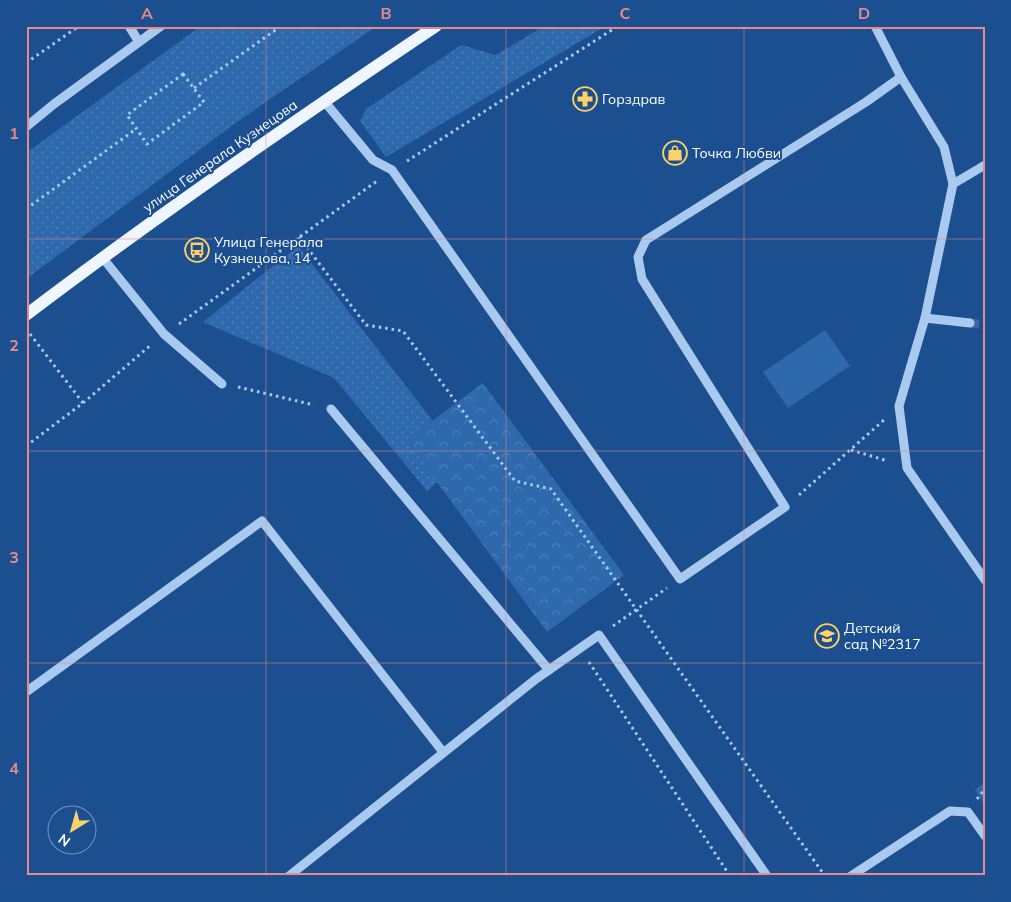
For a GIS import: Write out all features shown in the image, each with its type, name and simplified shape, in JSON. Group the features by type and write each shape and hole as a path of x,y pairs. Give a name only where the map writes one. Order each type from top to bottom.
{"main road":[{"name":"улица Генерала Кузнецова","path":"26,315 102,257 324,101 436,26"}],"street":[{"path":"130,26 139,42"},
{"path":"26,126 161,26"},
{"path":"875,26 901,77 944,147 953,184 925,318 899,406 907,468 985,580"},
{"path":"324,101 373,160 392,170 680,579 785,507 642,279 638,256 646,240 866,102 901,77"},
{"path":"953,184 985,165"},
{"path":"102,257 164,334 222,384"},
{"path":"925,318 970,322"},
{"path":"331,409 549,670"},
{"path":"26,692 262,521 443,752"},
{"path":"289,876 443,752 549,670 600,635 767,876"},
{"path":"851,876 950,811 968,812 985,836"},
{"path":"299,868 304,876"}],"path":[{"path":"26,63 79,26"},
{"path":"194,88 282,26"},
{"path":"26,446 83,403 164,334 392,170 618,26"},
{"path":"183,74 194,88 204,102 147,144 127,115 183,74"},
{"path":"26,209 136,129"},
{"path":"299,237 366,325 403,332 515,481 551,488 825,876"},
{"path":"26,329 83,403"},
{"path":"222,384 331,409"},
{"path":"785,507 899,406"},
{"path":"850,450 907,468"},
{"path":"600,635 680,579"},
{"path":"580,649 730,876"}],"green space":[{"path":"201,26 377,26 237,122 26,279 26,153"},
{"path":"544,26 606,26 386,157 360,121 366,109 461,45 496,55"},
{"path":"298,246 463,460 427,491 334,378 203,322"},
{"path":"825,330 850,366 788,408 763,372"},
{"path":"483,383 624,575 547,632 406,440"},
{"path":"985,782 985,806 975,790"}],"tunnel":[{"path":"970,323 985,325"}],"place":[{"name":"Горздрав","path":"585,99"},
{"name":"Точка Любви","path":"675,153"},
{"name":"Улица Генерала Кузнецова, 14","path":"197,250"},
{"name":"Детский сад №2317","path":"827,636"}]}
